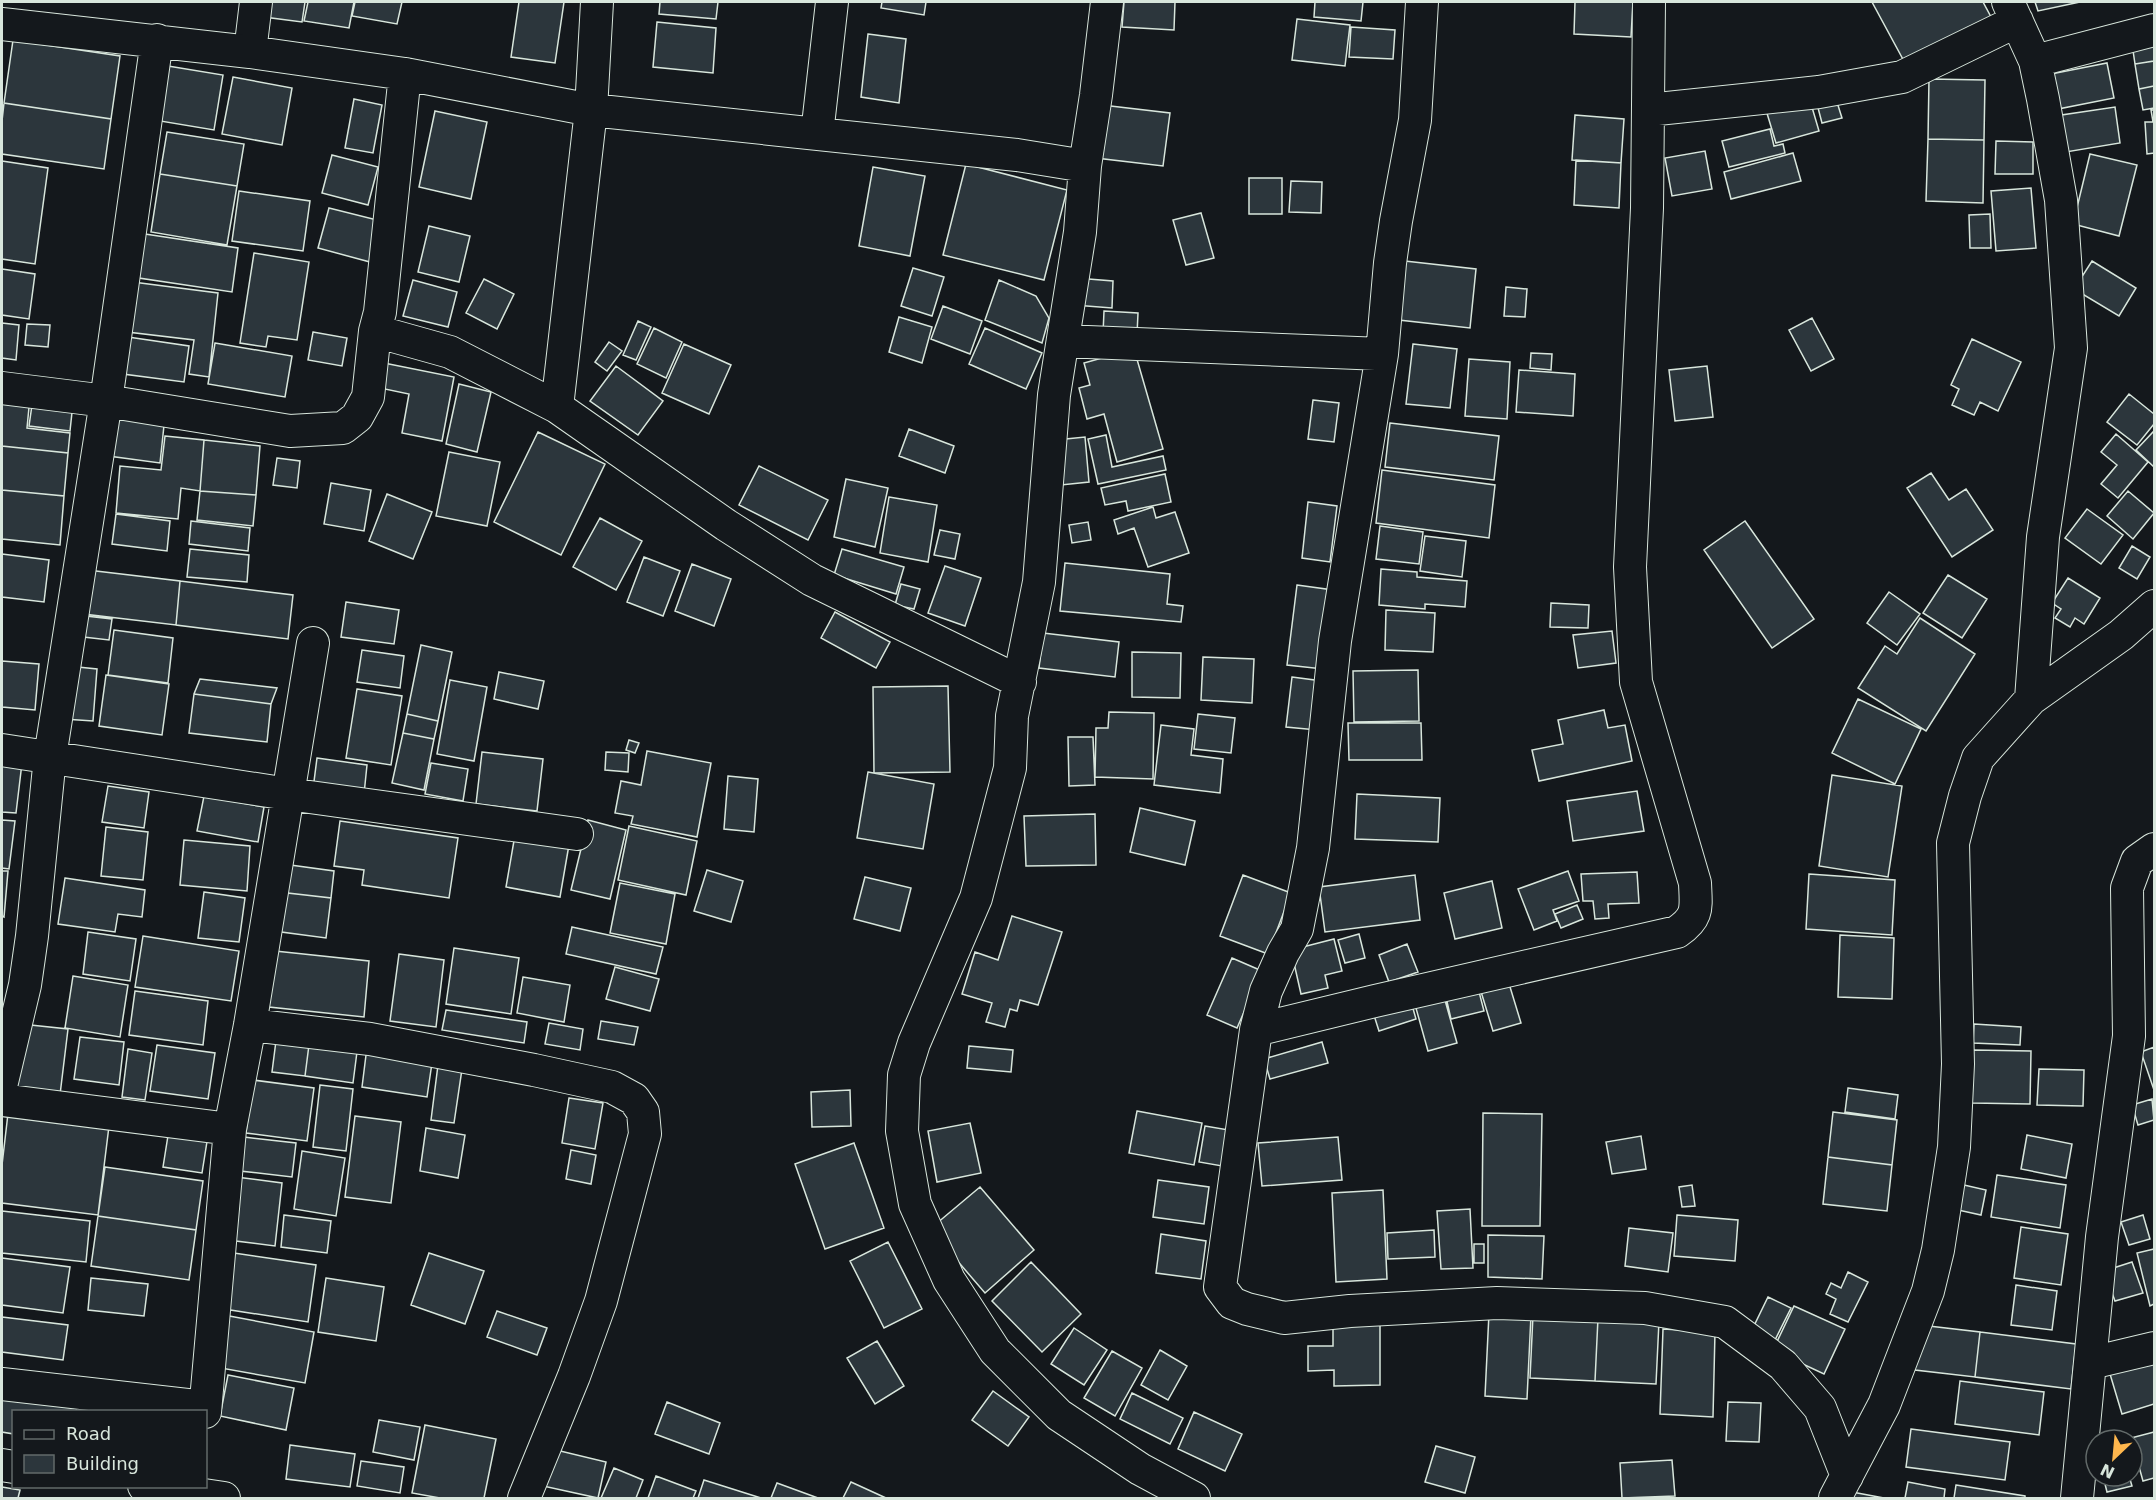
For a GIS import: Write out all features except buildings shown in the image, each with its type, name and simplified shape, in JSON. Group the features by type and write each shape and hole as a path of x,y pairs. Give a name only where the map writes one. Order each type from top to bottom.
{"street":[{"path":"249,52 256,2"},
{"path":"557,407 591,110 597,2"},
{"path":"817,134 832,2"},
{"path":"1107,2 1080,232 1054,395 1039,582 1012,716 1010,768 976,898 914,1042 904,1075 902,1131 915,1204 949,1280 995,1351 1059,1415 1140,1469 1194,1498"},
{"path":"1422,2 1415,120 1390,263 1382,354 1335,641 1313,848 1297,929 1266,991 1256,1030 1220,1287 1232,1303 1247,1310 1284,1318 1350,1311 1497,1303 1645,1308 1725,1322 1783,1365 1820,1408 1841,1487"},
{"path":"1256,1030 1376,1000 1677,932 1689,923 1696,911 1695,884 1636,682 1630,567 1647,208 1649,2"},
{"path":"1648,110 1819,92 1902,77 2012,11 2035,61 2061,200 2071,348 2043,537 2031,699"},
{"path":"6,17 405,74 591,110 1017,155 1086,166"},
{"path":"2035,61 2154,30"},
{"path":"2,1082 25,985 50,758 106,401 157,40"},
{"path":"2,388 106,401 290,431 343,428 357,417 368,397 375,331 380,312 405,74"},
{"path":"375,331 450,352 557,407 726,525 812,580 1020,682"},
{"path":"1063,341 1382,354"},
{"path":"1841,1487 1884,1405 1928,1291 1938,1250 1954,1147 1958,1064 1953,843 1978,758 2031,699 2121,634 2154,606"},
{"path":"2,1384 205,1409 230,1129 250,1025 313,643"},
{"path":"2,750 288,794 577,834"},
{"path":"2077,1498 2102,1237 2142,1033 2127,888 2137,861 2154,849"},
{"path":"250,1025 370,1039 534,1070 612,1088 634,1099 643,1112 645,1134 602,1301 524,1498"},
{"path":"2,1100 230,1129"},
{"path":"2091,1362 2154,1348"},
{"path":"163,1488 209,1493"}]}
